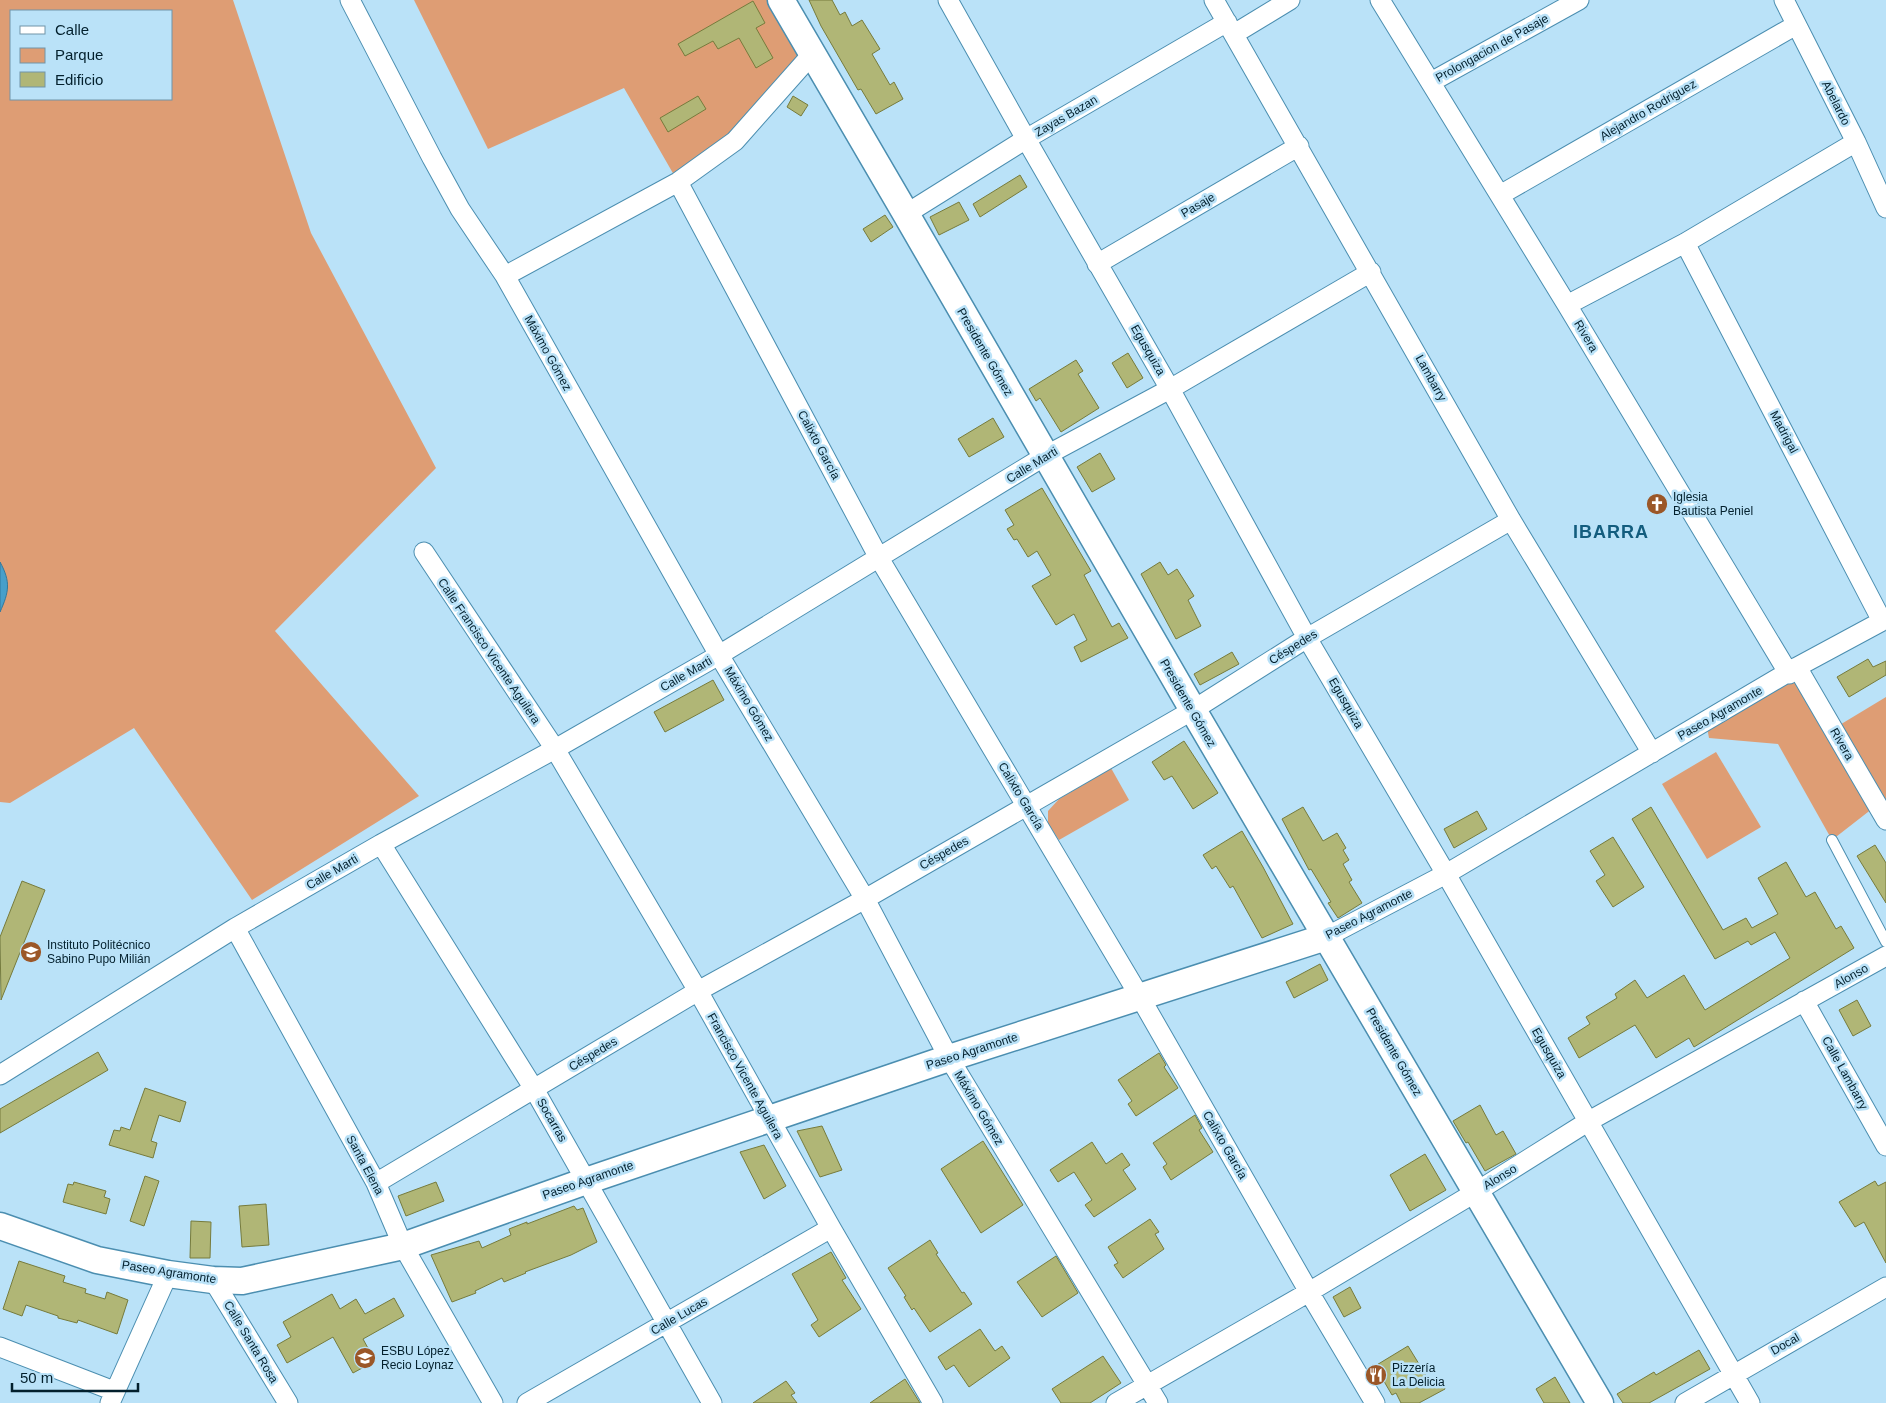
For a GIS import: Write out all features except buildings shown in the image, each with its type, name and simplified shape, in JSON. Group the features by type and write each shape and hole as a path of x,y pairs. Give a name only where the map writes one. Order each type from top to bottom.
{"main road":[{"name":"Presidente Gómez","path":"781,0 1193,710 1600,1403"},
{"name":"Paseo Agramonte","path":"0,1226 97,1260 168,1274 213,1280 242,1281 403,1246 768,1118 1326,937"}],"street":[{"name":"Máximo Gómez","path":"350,0 460,209 505,276 719,655 865,899 949,1058 1158,1403"},
{"name":"Egusquiza","path":"948,0 1170,389 1307,638 1446,874 1732,1375 1750,1403"},
{"name":"Lambarry","path":"1214,0 1511,520 1652,753"},
{"name":"Zayas Bazan","path":"906,214 1026,139 1231,28 1290,0"},
{"name":"Rivera","path":"1380,0 1886,820"},
{"name":"Prolongacion de Pasaje","path":"1431,82 1579,0"},
{"name":"Abelardo","path":"1784,0 1856,142 1886,208"},
{"name":"Alejandro Rodriguez","path":"1500,195 1796,24"},
{"path":"505,276 678,182 735,141 812,52"},
{"path":"1568,305 1685,243 1856,142"},
{"name":"Pasaje","path":"1097,264 1299,146"},
{"name":"Calixto García","path":"678,182 879,558 1140,997 1309,1292 1375,1403"},
{"name":"Madrigal","path":"1685,243 1884,620"},
{"name":"Calle Marti","path":"0,1075 235,928 719,655 1045,456 1170,389 1371,272"},
{"name":"Céspedes","path":"376,1183 698,991 865,899 1193,710 1307,638 1511,520"},
{"name":"Calle Francisco Vicente Aguilera","path":"424,552 555,749"},
{"name":"Paseo Agramonte","path":"1326,937 1446,874 1793,670 1884,620"},
{"name":"Francisco Vicente Aguilera","path":"555,749 698,991 768,1118 933,1403"},
{"name":"Socarras","path":"382,844 534,1089 712,1403"},
{"name":"Santa Elena","path":"235,928 376,1183 403,1246 493,1403"},
{"name":"Alonso","path":"1116,1403 1309,1292 1589,1122 1886,956"},
{"name":"Calle Lambarry","path":"1804,1001 1886,1146"},
{"name":"Calle Lucas","path":"527,1403 831,1228"},
{"path":"0,1347 112,1397 168,1274"},
{"name":"Calle Santa Rosa","path":"213,1280 288,1403"},
{"name":"Docal","path":"1685,1403 1886,1287"}],"lane":[{"path":"1832,840 1886,942"}],"green space":[{"path":"0,0 233,0 311,233 436,468 275,631 419,796 252,900 134,728 10,803 0,802"},
{"path":"414,0 781,0 816,58 678,182 624,88 488,149"},
{"path":"1797,667 1833,729 1886,697 1886,820 1877,805 1832,840 1778,744 1709,738 1706,722"},
{"path":"1716,752 1761,827 1707,859 1662,784"},
{"path":"1111,768 1129,800 1059,840 1048,824 1048,811 1059,799"}],"water":[{"path":"0,562 6,575 8,587 0,612"}],"place":[{"name":"Iglesia Bautista Peniel","path":"1657,504"},
{"name":"Instituto Politécnico Sabino Pupo Milián","path":"31,952"},
{"name":"ESBU López Recio Loynaz","path":"365,1358"},
{"name":"Pizzería La Delicia","path":"1376,1375"}],"district":[{"name":"IBARRA","path":"1611,532"}]}
